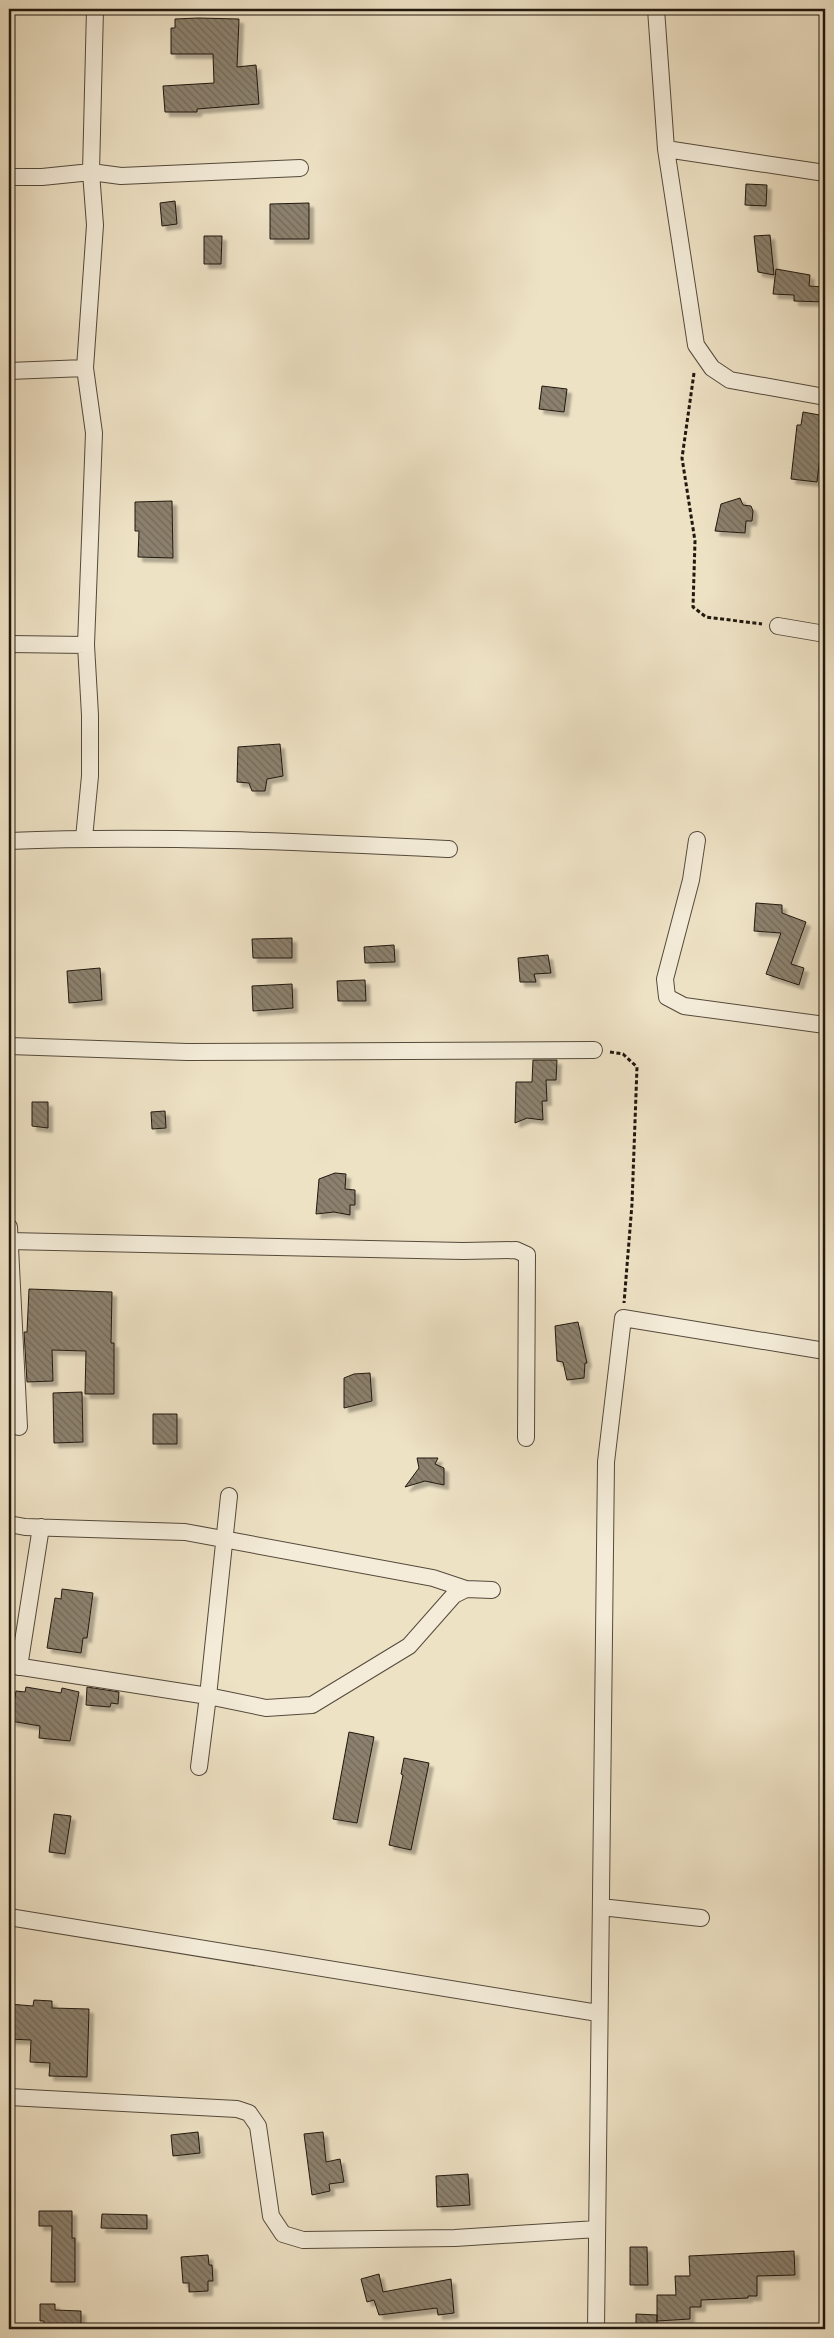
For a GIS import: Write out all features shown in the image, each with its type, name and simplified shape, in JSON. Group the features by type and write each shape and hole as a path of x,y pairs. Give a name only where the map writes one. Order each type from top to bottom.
{"street":[{"path":"84,838 90,776 90,715 86,645 94,433 85,368 95,225 91,172 95,9"},
{"path":"656,9 666,149 696,345 712,368 730,380 825,397"},
{"path":"666,149 825,173"},
{"path":"9,177 42,177 91,172 121,176 300,168"},
{"path":"9,371 85,368"},
{"path":"778,626 825,634"},
{"path":"9,644 86,645"},
{"path":"9,841 84,838 274,840 449,849"},
{"path":"696,840 691,880 664,979 667,997 684,1006 825,1025"},
{"path":"9,1046 187,1052 594,1050"},
{"path":"20,1427 9,1236 463,1251 516,1250 526,1255 526,1438"},
{"path":"596,2329 598,2013 606,1462 623,1318 825,1351"},
{"path":"198,1767 208,1696 229,1496"},
{"path":"9,1524 185,1532 224,1541 433,1578 466,1589 492,1590"},
{"path":"42,1527 14,1666 208,1696 266,1708 312,1705 409,1646 454,1595 466,1589"},
{"path":"601,1907 701,1918"},
{"path":"9,1917 598,2013"},
{"path":"9,2097 236,2109 249,2113 258,2126 271,2216 283,2234 303,2240 455,2238 597,2229"}],"path":[{"path":"696,345 694,383 682,458 695,541 693,607 706,618 778,626"},
{"path":"594,1050 624,1054 637,1067 632,1204 623,1318"}],"building":[{"path":"175,19 239,19 237,67 256,65 259,104 197,109 197,112 165,112 163,86 214,83 213,54 171,54 171,28 175,28"},
{"path":"746,184 767,185 766,206 745,205"},
{"path":"175,201 177,224 162,226 160,203"},
{"path":"309,203 309,239 270,239 270,204"},
{"path":"770,235 774,275 758,272 754,236"},
{"path":"204,236 222,236 221,264 204,264"},
{"path":"776,269 810,275 809,286 825,287 825,302 794,301 794,295 773,294"},
{"path":"542,386 567,389 564,412 539,409"},
{"path":"803,412 825,416 817,482 791,479 797,425 801,425"},
{"path":"740,498 743,505 751,506 753,511 752,521 746,521 745,533 715,531 721,504"},
{"path":"172,501 173,558 138,557 139,531 135,531 135,502"},
{"path":"280,744 283,776 267,779 265,791 252,791 249,783 237,782 238,747"},
{"path":"756,903 782,905 782,913 806,922 791,964 804,968 799,985 766,974 781,933 754,931"},
{"path":"292,938 292,958 253,958 252,939"},
{"path":"394,945 395,962 365,963 364,947"},
{"path":"548,955 551,973 534,974 536,982 520,982 518,958"},
{"path":"100,968 102,1000 69,1003 67,971"},
{"path":"365,980 366,1001 338,1001 337,981"},
{"path":"292,984 293,1008 253,1011 252,986"},
{"path":"533,1060 557,1060 556,1080 546,1080 547,1101 542,1101 543,1120 527,1118 515,1123 516,1082 532,1082"},
{"path":"32,1102 48,1102 48,1128 32,1126"},
{"path":"165,1111 166,1128 152,1129 151,1112"},
{"path":"335,1173 346,1174 345,1189 355,1190 355,1205 350,1205 350,1215 334,1212 316,1214 319,1179"},
{"path":"29,1289 112,1292 111,1343 114,1343 114,1394 85,1394 86,1351 52,1350 53,1381 27,1382 24,1332 27,1332"},
{"path":"578,1322 587,1363 585,1363 584,1378 567,1380 563,1362 557,1361 555,1326"},
{"path":"370,1373 372,1401 344,1408 344,1378 354,1374"},
{"path":"82,1392 83,1442 54,1443 53,1393"},
{"path":"153,1414 177,1414 177,1444 153,1444"},
{"path":"417,1458 438,1458 435,1464 444,1468 444,1485 425,1481 405,1487 419,1468"},
{"path":"62,1589 93,1593 87,1638 83,1638 81,1653 47,1648 55,1598 61,1599"},
{"path":"26,1687 61,1693 62,1688 79,1692 70,1741 39,1738 40,1726 11,1721 16,1691 25,1692"},
{"path":"87,1687 119,1692 118,1704 111,1703 110,1707 86,1705"},
{"path":"349,1732 374,1737 357,1823 333,1819"},
{"path":"404,1758 429,1763 411,1850 389,1845 403,1775 401,1774"},
{"path":"54,1814 71,1816 65,1854 49,1852"},
{"path":"34,2000 52,2001 52,2008 89,2009 87,2077 49,2076 50,2063 30,2062 31,2040 9,2039 9,2004 33,2006"},
{"path":"198,2132 200,2153 173,2156 171,2135"},
{"path":"323,2132 326,2162 340,2159 344,2182 329,2184 330,2191 312,2195 304,2134"},
{"path":"468,2174 470,2205 437,2207 436,2176"},
{"path":"39,2211 72,2211 72,2238 75,2238 75,2282 51,2282 52,2226 39,2226"},
{"path":"102,2214 147,2215 147,2229 101,2228"},
{"path":"630,2247 647,2247 648,2285 630,2285"},
{"path":"794,2251 795,2275 757,2276 757,2296 701,2300 701,2307 690,2307 690,2319 657,2321 657,2295 676,2295 675,2276 690,2276 689,2256"},
{"path":"208,2255 209,2265 212,2265 213,2281 208,2281 208,2291 189,2292 189,2283 183,2283 181,2257"},
{"path":"379,2274 383,2292 451,2279 454,2313 438,2315 437,2308 379,2315 374,2300 367,2302 361,2279"},
{"path":"40,2304 55,2304 55,2310 81,2311 81,2329 44,2329 44,2321 40,2321"},
{"path":"636,2314 657,2315 657,2328 636,2329"}]}
